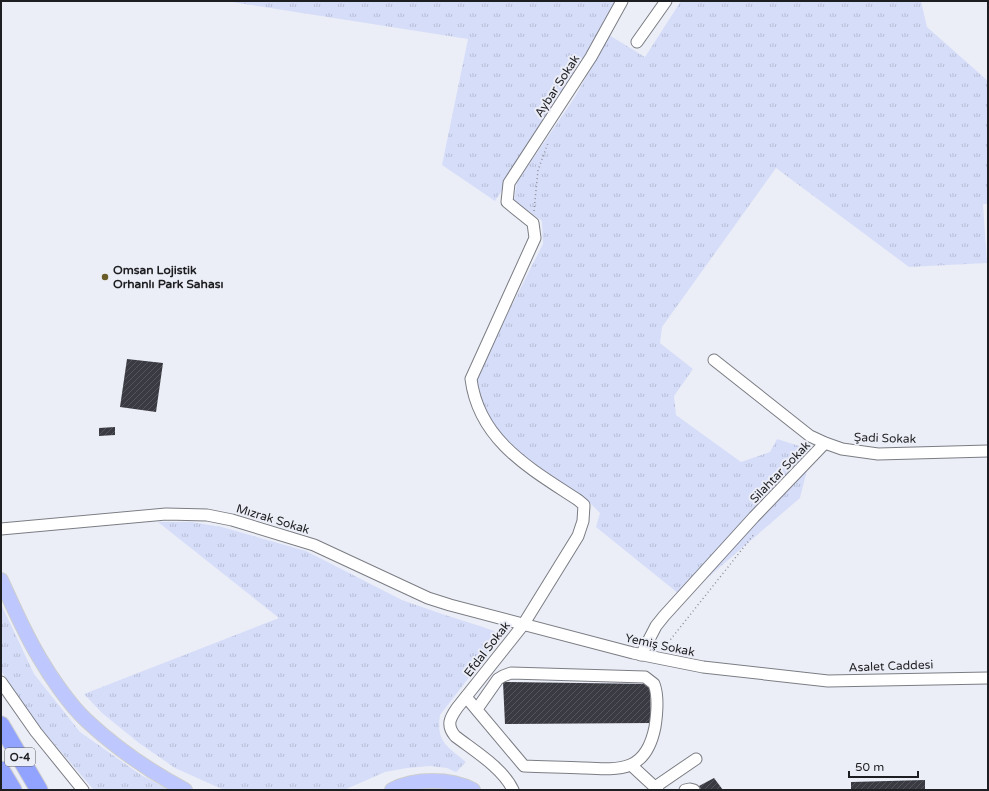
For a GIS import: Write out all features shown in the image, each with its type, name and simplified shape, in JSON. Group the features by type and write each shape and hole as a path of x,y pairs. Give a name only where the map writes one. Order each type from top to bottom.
{"highway":[{"name":"O-4","path":"1,725 39,790"},
{"name":"O-4","path":"1,770 13,790"}],"main road":[{"path":"1,580 38,656 58,686 85,719 118,748 157,776 185,790"},
{"path":"392,790 397,787 421,782 445,781 456,783 473,790"}],"street":[{"name":"Aybar Sokak","path":"533,223 507,202 509,183 591,57 622,1"},
{"path":"637,42 666,1"},
{"name":"Efdal Sokak","path":"513,790 496,768 455,736 450,730 449,723 451,716 523,624 578,536 583,521 584,506 532,470 498,440 484,420 472,393 471,379 535,238 533,223"},
{"name":"Şadi Sokak","path":"714,360 810,436 842,449 878,454 988,451"},
{"name":"Silahtar Sokak","path":"641,655 656,626 664,616 754,517 825,443"},
{"name":"Mızrak Sokak","path":"1,528 166,514 207,515 232,520 309,543 428,598 450,606 523,624"},
{"name":"Yemiş Sokak","path":"523,624 641,655 703,668 794,678"},
{"path":"466,697 524,766 613,769 631,765 642,757 649,747 655,724 657,703 656,688 652,681 645,677 510,673 498,679 477,709"},
{"name":"Asalet Caddesi","path":"794,678 828,681 988,678"},
{"path":"1,682 36,732 83,790"},
{"path":"631,765 657,788 696,759"},
{"path":"685,790 694,790"}],"path":[{"path":"533,223 538,170 549,140"},
{"path":"656,658 757,529"}],"green space":[{"path":"225,1 616,1 590,56 495,201 442,165 468,39"},
{"path":"681,1 921,1 927,27 988,81 988,204 983,204 987,263 909,267 776,168 662,327 660,343 693,369 674,396 676,415 741,462 770,452 777,439 812,450 800,498 684,598 596,527 600,513 591,504 510,448 491,424 477,393 475,378 543,244 542,221 514,200 517,182 575,97 609,35 645,57"},
{"path":"158,522 191,522 222,527 306,551 402,600 494,631 497,638 491,649 440,715 439,724 441,738 448,747 466,762 456,772 447,768 430,766 385,772 344,790 224,790 175,768 139,743 102,713 84,694 279,618"},
{"path":"1,604 34,674 80,732 141,775 170,790 94,790 38,725 1,671"}],"building":[{"path":"127,359 163,363 156,412 120,407"},
{"path":"115,427 115,435 99,436 99,428"},
{"path":"503,682 650,684 651,723 505,724"},
{"path":"714,778 723,790 701,790 699,786"},
{"path":"925,780 925,790 851,790 851,782"}],"place":[{"name":"Omsan Lojistik Orhanlı Park Sahası","path":"105,277"}]}
